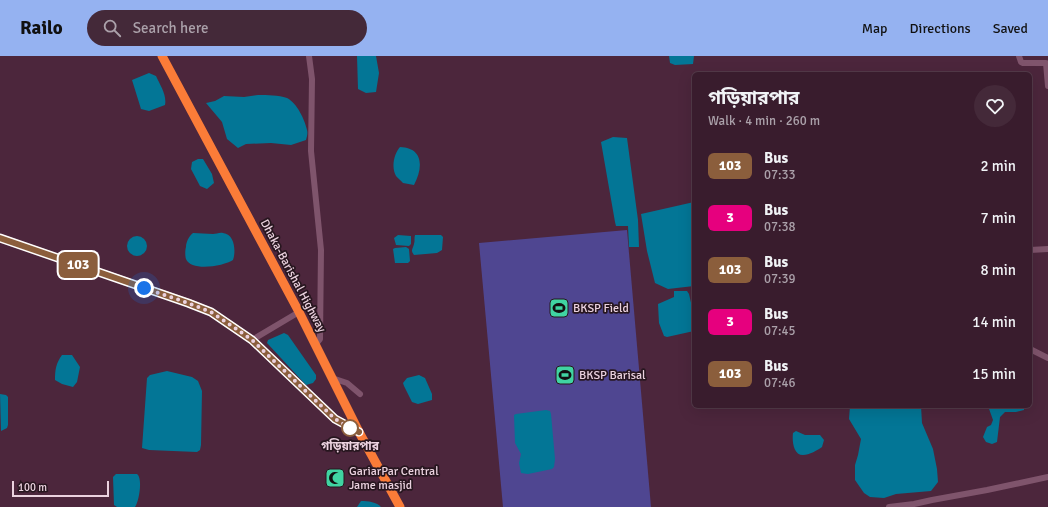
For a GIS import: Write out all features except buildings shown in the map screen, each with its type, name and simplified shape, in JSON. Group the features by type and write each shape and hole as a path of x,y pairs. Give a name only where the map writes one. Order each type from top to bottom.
{"highway":[{"name":"Dhaka-Barishal Highway","path":"162,56 299,312 359,432 400,507"}],"main road":[{"path":"0,238 211,312 252,340 335,419 359,432"}],"street":[{"path":"309,56 312,79 312,152 321,250 320,339 316,345"},
{"path":"1019,56 1023,63 1046,64 1048,86"},
{"path":"1032,250 1048,249"},
{"path":"252,340 299,312"},
{"path":"1032,350 1048,358"},
{"path":"332,378 347,383 360,394"},
{"path":"889,507 914,504 987,490 1048,476"}],"shaded area":[{"name":"BKSP Barisal","path":"627,230 651,507 503,507 479,243"}],"water":[{"path":"357,56 376,56 379,73 376,92 366,93 358,89"},
{"path":"669,56 694,56 693,64 675,65 670,63"},
{"path":"149,73 156,76 163,90 165,105 149,111 141,109 132,80"},
{"path":"258,95 280,96 291,100 300,112 304,121 307,132 306,140 291,145 271,143 246,144 238,148 227,139 222,122 206,103 215,101 224,96 244,97"},
{"path":"613,137 627,138 638,220 639,247 629,247 628,226 616,226 615,222 601,142"},
{"path":"400,147 408,148 414,151 419,160 419,172 414,185 403,183 394,172 394,161 396,153"},
{"path":"198,159 203,159 212,174 214,183 207,189 200,186 191,169 192,162"},
{"path":"692,202 692,286 668,289 655,283 647,251 641,214"},
{"path":"193,233 227,234 234,244 233,260 208,267 201,267 189,263 186,259 185,250 188,239"},
{"path":"398,235 411,236 411,244 409,246 396,245 394,238"},
{"path":"415,235 441,235 443,237 442,250 437,253 414,255 412,251"},
{"path":"137,236 144,239 147,246 144,253 137,256 130,253 127,246 130,239"},
{"path":"406,247 409,249 410,261 408,263 395,263 393,249"},
{"path":"674,291 687,291 689,294 692,307 692,331 667,337 664,336 659,323 658,304 674,297"},
{"path":"284,333 288,335 316,375 316,379 313,383 306,385 267,343 268,340"},
{"path":"62,355 72,355 80,367 77,382 73,387 55,380 56,367"},
{"path":"167,371 192,377 198,381 202,391 201,445 200,450 197,452 149,450 142,448 147,378 150,375"},
{"path":"419,375 425,378 432,394 432,400 418,404 412,402 403,383 407,378"},
{"path":"0,394 8,397 8,425 7,428 1,431"},
{"path":"850,408 921,408 922,423 933,449 937,469 938,482 931,491 896,494 884,498 870,497 864,493 855,480 855,465 861,439 849,419"},
{"path":"989,408 1024,408 1024,410 1016,412 1005,412 1000,417 997,442 992,444 986,442 983,437 987,427 991,425 993,420"},
{"path":"546,410 550,411 551,414 555,459 554,467 552,469 528,474 521,473 519,463 521,454 515,443 514,415"},
{"path":"796,431 805,435 820,435 824,440 822,447 808,454 803,455 797,453 793,443 793,433"},
{"path":"116,474 137,474 139,476 140,490 135,507 117,507 114,505 113,477"},
{"path":"361,501 375,503 381,507 357,507"}],"bus line":[{"name":"103","path":"0,238 211,312 252,340 335,419 359,432"}],"place":[{"name":"BKSP Field","path":"559,308"},
{"name":"BKSP Barisal","path":"565,375"},
{"name":"গড়িয়ারপার","path":"350,428"},
{"name":"GariarPar Central Jame masjid","path":"335,478"}],"route":[{"path":"144,288 211,312 235,328 252,340 335,419 350,428"}]}
